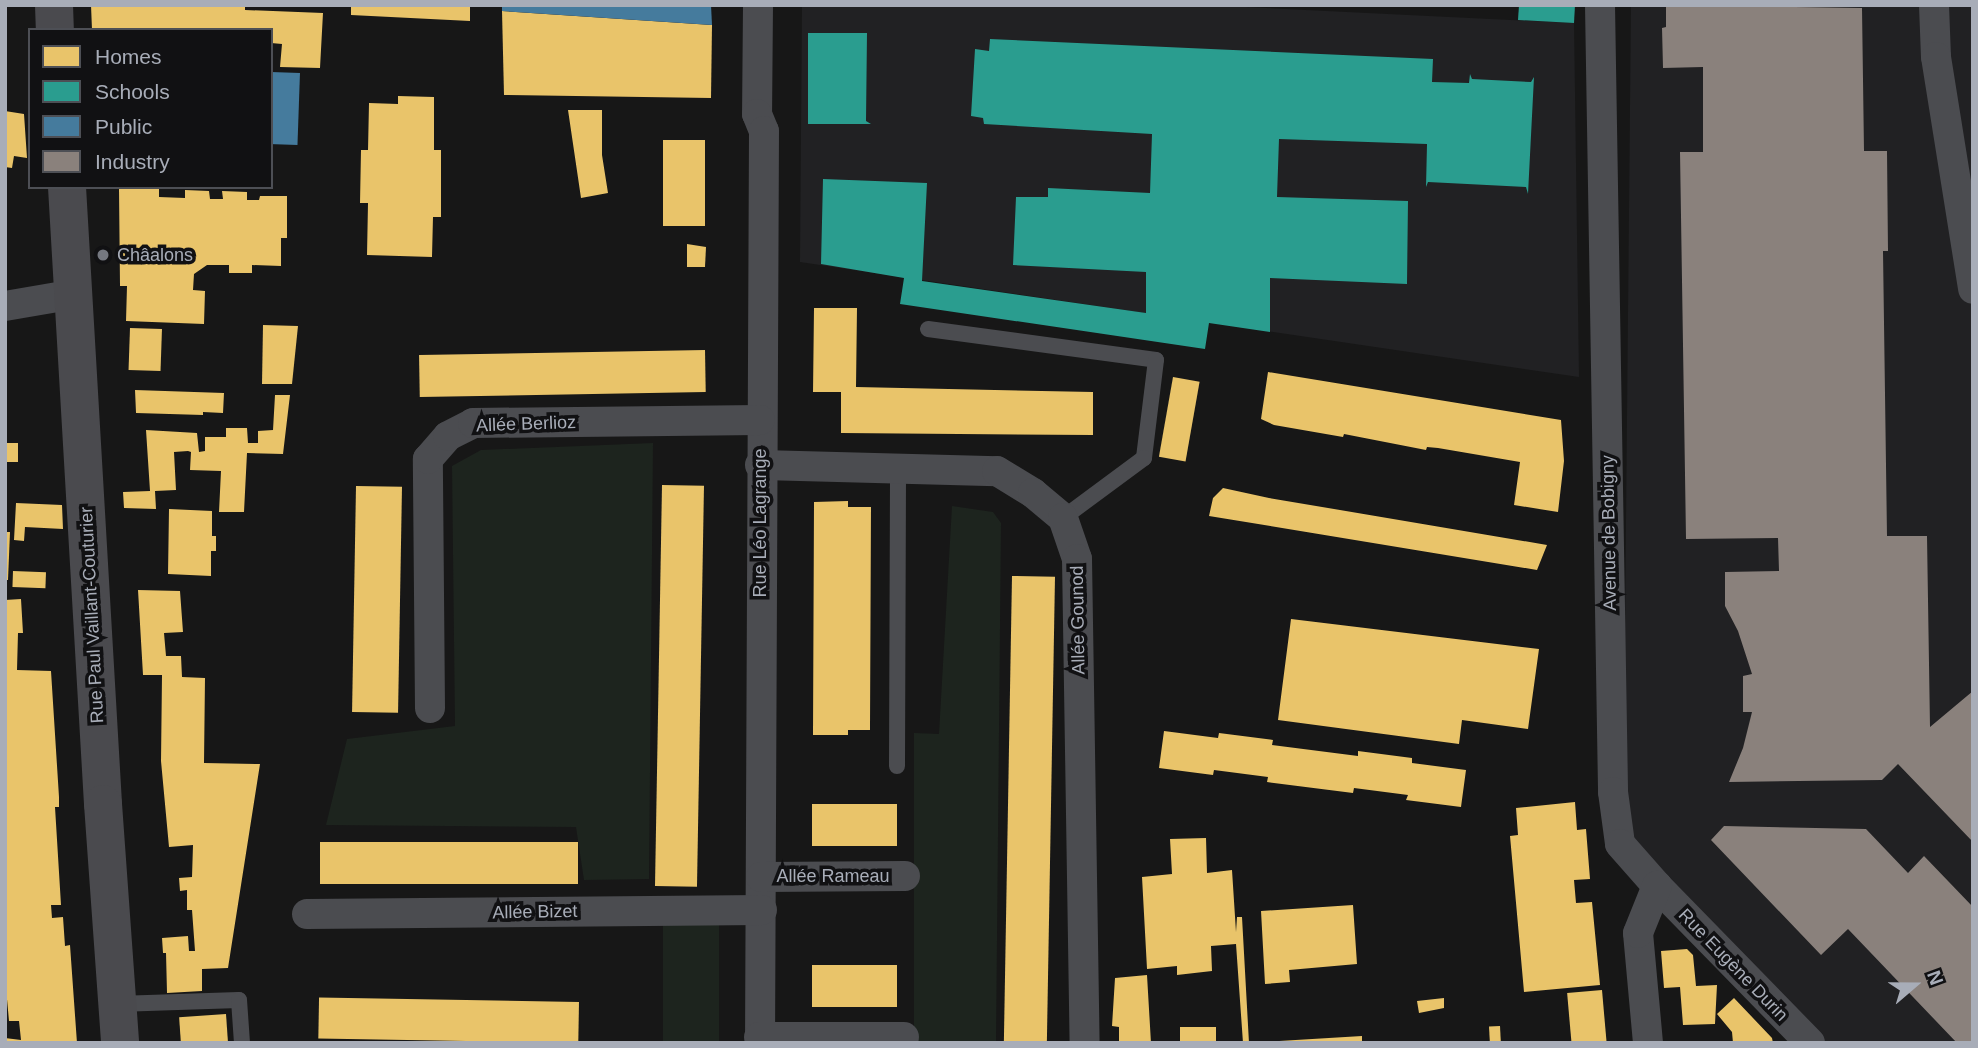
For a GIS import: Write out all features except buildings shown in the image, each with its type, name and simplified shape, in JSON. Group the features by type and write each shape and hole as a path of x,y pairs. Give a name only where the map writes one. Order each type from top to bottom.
{"main road":[{"path":"54,5 55,28"},
{"name":"Rue Paul Vaillant-Couturier","path":"67,189 102,790 120,1043"}],"street":[{"name":"Rue Léo Lagrange","path":"758,5 757,114 764,131 760,420 760,1040"},
{"name":"Avenue de Bobigny","path":"1600,5 1613,792 1620,844 1657,886"},
{"path":"1934,5 1936,57 1973,289"},
{"path":"5,306 75,295"},
{"name":"Allée Berlioz","path":"430,708 428,459 448,436 473,423 760,420"},
{"path":"760,465 997,471 1033,492 1063,518"},
{"name":"Allée Gounod","path":"1063,518 1077,559 1085,1043"},
{"name":"Allée Rameau","path":"761,877 905,876"},
{"path":"1648,1043 1638,933 1657,886"},
{"name":"Rue Eugène Durin","path":"1657,886 1810,1043"},
{"name":"Allée Bizet","path":"307,914 762,909"},
{"path":"760,1040 904,1037"}],"lane":[{"path":"928,329 1156,360 1144,458 1063,518"},
{"path":"897,766 898,468"},
{"path":"117,1004 239,999 242,1043"}],"shaded area":[{"path":"802,5 1204,5 1574,23 1579,377 800,262"},
{"path":"1631,5 1973,5 1973,1043 1824,1043 1623,833"},
{"path":"653,443 649,879 584,880 576,827 326,825 347,739 455,726 452,466 481,450"},
{"path":"952,506 993,512 1001,523 996,1043 914,1043 914,733 939,734"},
{"path":"663,901 719,901 719,1043 663,1043"}],"place":[{"name":"Châalons","path":"103,255"}]}
